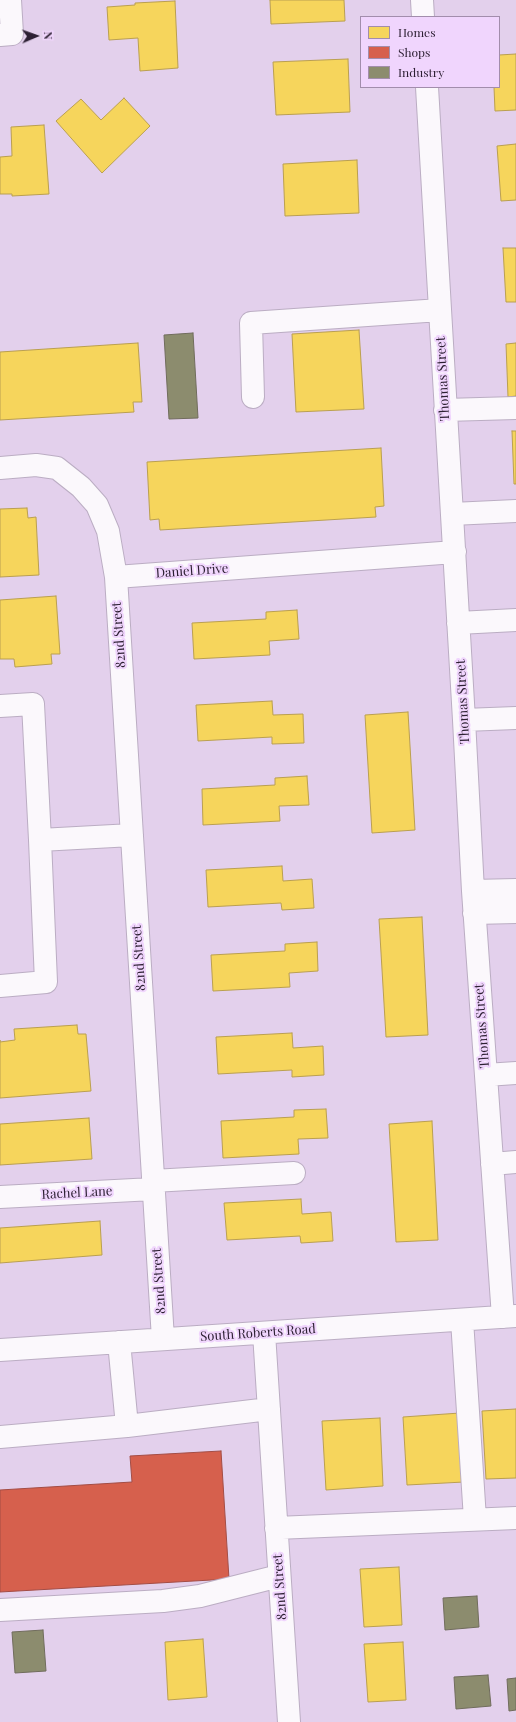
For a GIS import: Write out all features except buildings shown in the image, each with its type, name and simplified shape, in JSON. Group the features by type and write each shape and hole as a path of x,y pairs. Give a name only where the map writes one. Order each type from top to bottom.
{"street":[{"path":"0,35 12,34 10,0"},
{"path":"422,0 423,16"},
{"name":"Thomas Street","path":"427,88 445,410 455,552 472,891 492,1164 510,1317"},
{"path":"253,397 251,323 440,310"},
{"path":"445,410 516,408"},
{"path":"0,468 36,465 57,468 81,488 97,505 108,531 116,577"},
{"path":"452,514 516,511"},
{"name":"Daniel Drive","path":"116,577 455,552"},
{"name":"82nd Street","path":"116,577 163,1339"},
{"path":"458,623 516,620"},
{"path":"0,706 33,704 46,982 0,986"},
{"path":"464,720 516,718"},
{"path":"40,840 132,835"},
{"path":"472,891 516,890"},
{"path":"474,913 516,912"},
{"path":"486,1075 516,1073"},
{"path":"492,1164 516,1162"},
{"name":"Rachel Lane","path":"0,1197 294,1173"},
{"name":"South Roberts Road","path":"0,1350 510,1317"},
{"path":"462,1320 475,1519"},
{"name":"82nd Street","path":"264,1333 289,1722"},
{"path":"120,1342 127,1426"},
{"path":"0,1437 127,1426 269,1409"},
{"path":"276,1528 516,1518"},
{"path":"0,1610 163,1601 200,1596 279,1576"}]}
